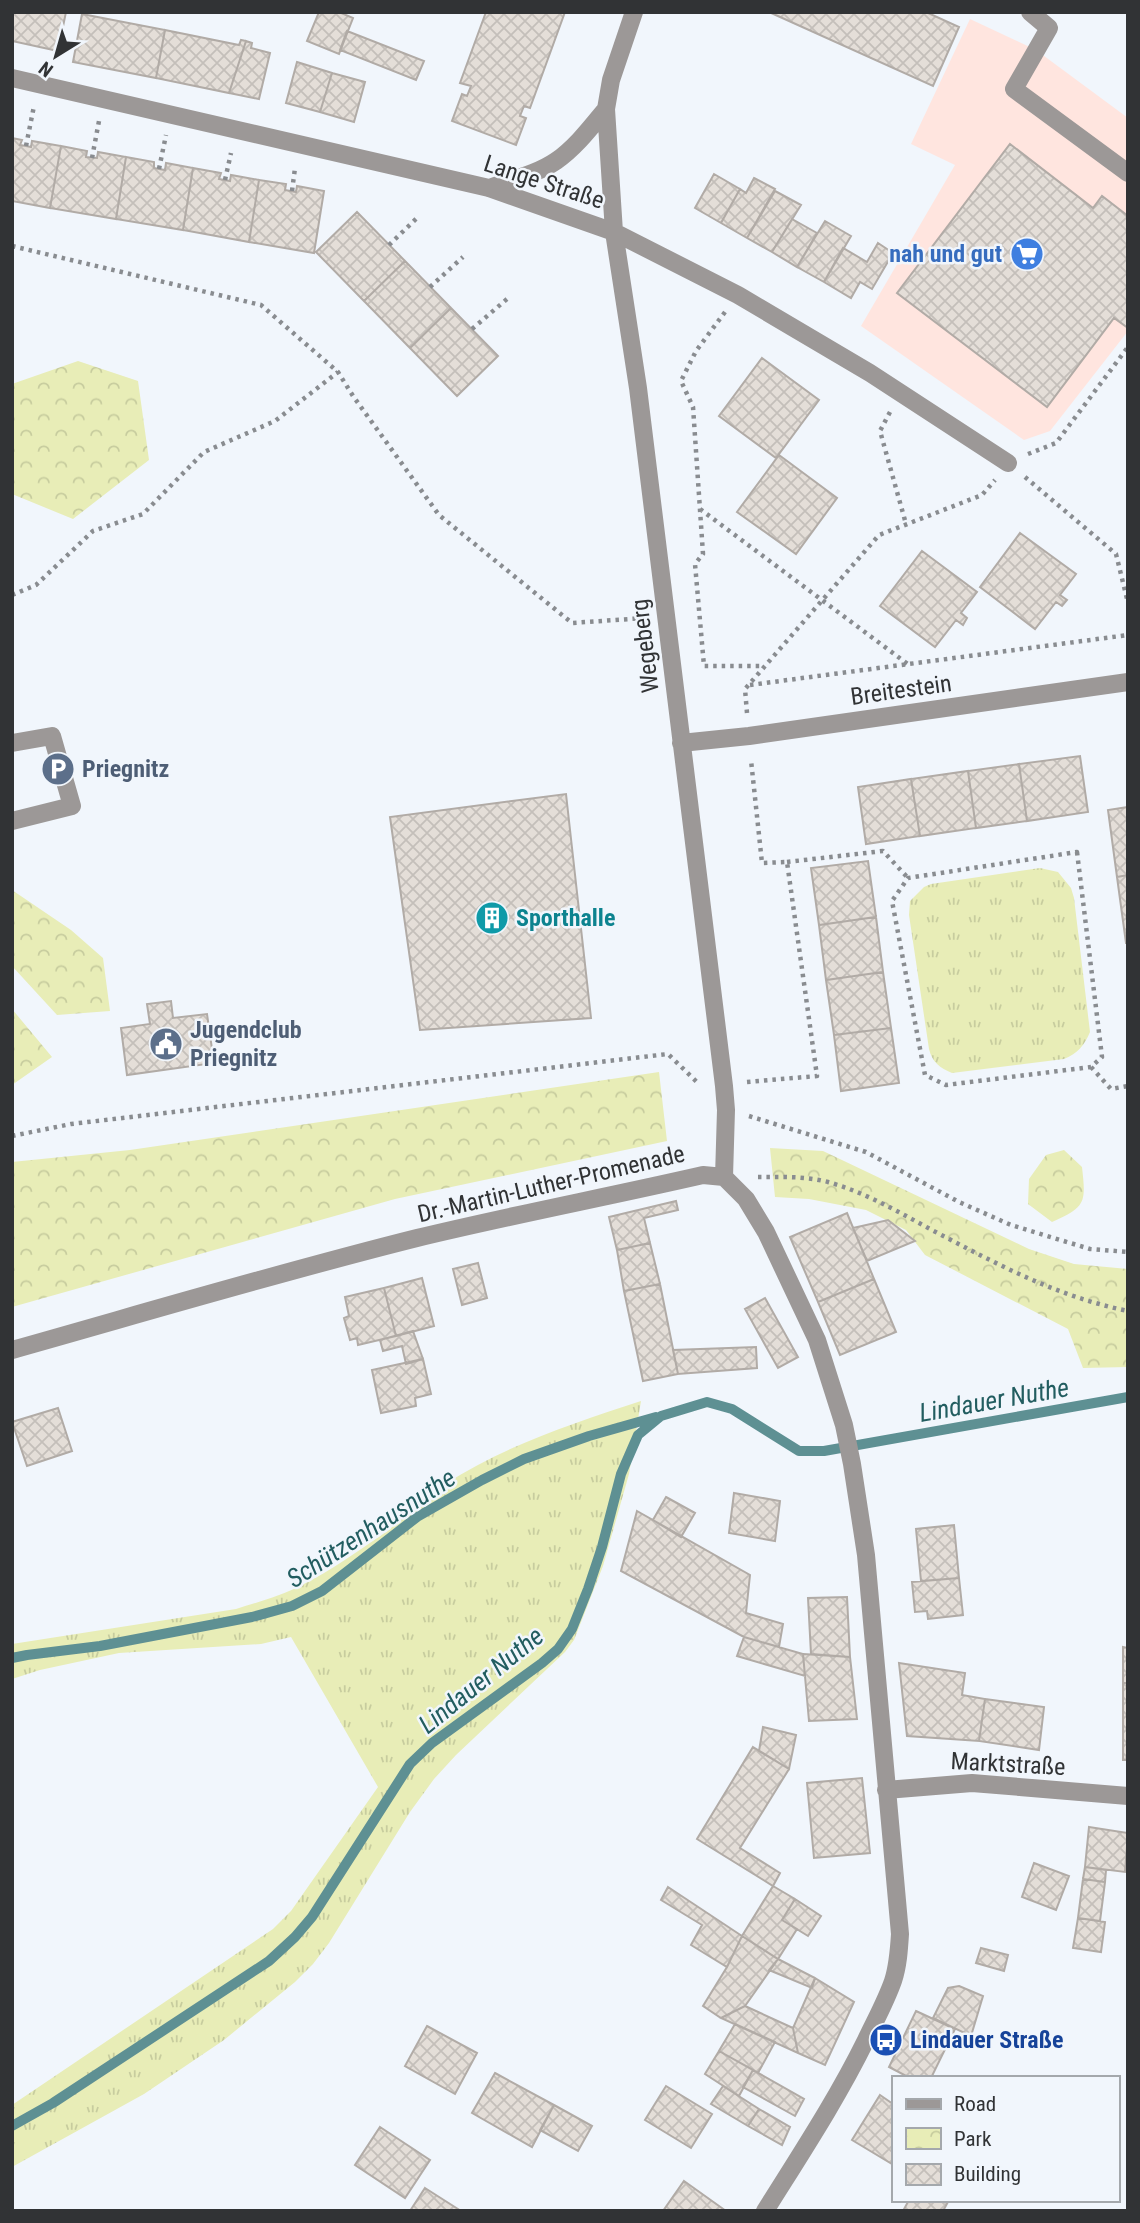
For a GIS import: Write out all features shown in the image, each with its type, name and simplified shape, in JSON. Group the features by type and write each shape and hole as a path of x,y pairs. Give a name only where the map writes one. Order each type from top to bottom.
{"street":[{"name":"Wegeberg","path":"634,12 611,80 607,109 614,232 638,388 726,1110 724,1177"},
{"path":"1030,12 1049,28 1014,89 1128,173"},
{"name":"Lange Straße","path":"12,78 489,188 614,232 738,295 900,392 1008,463"},
{"path":"489,188 554,162 572,148 607,109"},
{"name":"Breitestein","path":"681,743 749,736 1128,682"},
{"path":"12,743 52,736 72,806 12,821"},
{"name":"Dr.-Martin-Luther-Promenade","path":"12,1350 277,1275 466,1226 703,1175 724,1177"},
{"path":"724,1177 746,1199 766,1232 817,1340 844,1425 866,1555 900,1934 899,1955 893,1980 855,2061 765,2211"},
{"name":"Marktstraße","path":"886,1790 972,1783 1128,1796"}],"path":[{"path":"26,146 31,119"},
{"path":"92,158 96,139"},
{"path":"159,169 163,151"},
{"path":"225,180 230,161"},
{"path":"292,191 294,173"},
{"path":"388,245 419,216"},
{"path":"12,246 261,305 338,372 439,515 572,623 667,617"},
{"path":"430,287 463,257"},
{"path":"738,295 696,351 681,381 693,407 702,554 695,565 704,666 765,666"},
{"path":"471,329 507,299"},
{"path":"908,878 883,851 762,863 745,690 879,535 982,495 1008,463 1056,443 1128,347"},
{"path":"12,595 37,585 93,531 143,514 204,452 275,421 338,372"},
{"path":"900,392 880,431 906,524"},
{"path":"1008,463 1116,554 1128,603"},
{"path":"700,509 909,665"},
{"path":"749,685 1128,635"},
{"path":"1077,852 1102,1057 1091,1067 946,1085 925,1074 892,901 908,878 1077,852"},
{"path":"746,1093 744,1082 817,1076 787,862"},
{"path":"12,1136 71,1124 668,1054 726,1110 866,1152 959,1202 1011,1225 1090,1249 1128,1252"},
{"path":"1091,1067 1111,1088 1128,1086"},
{"path":"747,1104 748,1116"},
{"path":"724,1177 796,1177 827,1181 861,1194 1040,1284 1098,1305 1128,1311"}],"shaded area":[{"path":"970,19 1036,50 1128,118 1128,331 1050,431 1024,440 861,326 955,165 911,144"}],"green space":[{"path":"78,361 138,381 149,460 73,519 12,494 12,384"},
{"path":"1040,868 1058,872 1071,888 1090,1032 1080,1048 1064,1059 952,1073 937,1064 929,1049 909,915 910,901 931,884"},
{"path":"12,890 71,930 103,958 110,1011 57,1015 12,966"},
{"path":"12,1009 52,1057 12,1085"},
{"path":"659,1072 667,1141 395,1199 12,1307 12,1162 130,1150"},
{"path":"770,1148 823,1151 1029,1249 1074,1264 1128,1269 1128,1367 1083,1368 1068,1329 925,1255 906,1230 866,1210 809,1199 775,1197"},
{"path":"1064,1150 1082,1167 1083,1196 1072,1212 1052,1222 1028,1204 1029,1179 1046,1155"},
{"path":"641,1401 629,1474 603,1566 574,1640 565,1652 434,1779 313,1964 224,2040 144,2094 12,2167 12,2105 273,1929 291,1911 378,1787 291,1637 261,1644 119,1653 40,1670 12,1679 12,1644 236,1609 286,1592 312,1580 383,1534 437,1490 468,1470 541,1436"}],"building":[{"path":"12,12 66,12 58,51 12,41"},
{"path":"319,12 339,12 353,18 339,54 307,41"},
{"path":"486,12 565,12 530,108 524,106 520,116 526,118 516,145 452,121 462,94 467,96 471,86 460,83"},
{"path":"769,12 926,12 959,27 933,86"},
{"path":"82,14 165,30 156,78 73,62"},
{"path":"165,30 239,45 241,40 246,41 229,93 156,78"},
{"path":"347,31 424,61 416,80 340,50"},
{"path":"246,41 252,43 251,48 270,53 259,99 229,93"},
{"path":"297,62 332,73 320,112 286,103"},
{"path":"332,73 365,82 354,122 320,112"},
{"path":"12,138 22,140 20,145 31,147 32,141 61,146 50,208 12,201"},
{"name":"nah und gut","path":"1010,144 1093,208 1102,196 1128,216 1128,328 1114,318 1047,407 897,293"},
{"path":"61,146 87,151 86,157 97,158 98,152 126,157 116,219 50,208"},
{"path":"126,157 154,162 154,168 165,170 166,163 193,168 183,230 116,219"},
{"path":"193,168 221,173 219,179 230,181 231,175 259,180 249,242 183,230"},
{"path":"714,174 740,189 721,223 695,208"},
{"path":"754,178 775,189 747,238 721,223 740,189 746,193"},
{"path":"259,180 286,184 285,190 296,192 297,186 324,191 314,253 249,242"},
{"path":"775,191 801,205 772,252 747,238"},
{"path":"357,212 405,261 364,301 316,252"},
{"path":"792,219 817,233 797,267 772,252"},
{"path":"825,221 851,236 824,282 797,267"},
{"path":"878,243 893,253 872,289 860,282 851,298 824,282 843,248 867,262"},
{"path":"405,261 451,308 410,348 364,301"},
{"path":"451,308 498,356 457,396 410,348"},
{"path":"762,358 819,400 776,458 719,416"},
{"path":"779,455 837,498 796,554 737,512"},
{"path":"1020,533 1076,574 1060,595 1067,600 1062,606 1056,602 1035,629 980,587"},
{"path":"922,551 977,592 961,613 967,618 963,625 956,620 935,647 880,606"},
{"path":"1080,756 1088,812 1027,821 1019,764"},
{"path":"1019,764 1027,821 976,828 968,771"},
{"path":"968,771 976,828 920,836 911,779"},
{"path":"911,779 920,836 866,844 858,787"},
{"name":"Sporthalle","path":"566,794 591,1018 420,1030 390,817"},
{"path":"1128,807 1128,875 1117,877 1108,810"},
{"path":"868,861 876,917 819,925 811,868"},
{"path":"1128,875 1128,943 1126,943 1117,877"},
{"path":"876,917 883,972 826,980 819,925"},
{"path":"883,972 891,1028 834,1035 826,980"},
{"path":"171,1001 173,1018 207,1014 214,1063 127,1075 121,1028 150,1024 147,1004"},
{"path":"891,1028 899,1083 841,1091 834,1035"},
{"path":"676,1201 678,1210 644,1218 650,1243 617,1250 609,1217"},
{"path":"847,1213 874,1279 818,1302 790,1237"},
{"path":"888,1220 915,1241 867,1261 853,1228"},
{"path":"650,1243 660,1284 624,1291 617,1250"},
{"path":"478,1263 487,1298 462,1305 453,1269"},
{"path":"422,1278 434,1326 396,1336 384,1288"},
{"path":"874,1279 896,1332 840,1355 818,1302"},
{"path":"660,1284 678,1374 643,1381 624,1291"},
{"path":"384,1288 396,1336 358,1345 357,1338 350,1340 344,1318 349,1316 345,1297"},
{"path":"765,1298 798,1357 778,1368 745,1309"},
{"path":"413,1331 423,1359 406,1364 402,1346 383,1351 380,1340"},
{"path":"756,1347 757,1368 678,1374 673,1350"},
{"path":"423,1359 431,1394 415,1398 416,1406 381,1413 372,1370"},
{"path":"58,1408 72,1451 27,1466 12,1422"},
{"path":"734,1493 780,1501 775,1541 729,1533"},
{"path":"666,1497 695,1513 681,1537 653,1520"},
{"path":"637,1511 750,1575 746,1613 783,1624 779,1647 744,1637 621,1571"},
{"path":"954,1525 959,1578 921,1581 916,1529"},
{"path":"959,1578 963,1615 928,1619 927,1611 915,1612 912,1582"},
{"path":"847,1597 850,1657 811,1654 808,1598"},
{"path":"744,1637 803,1654 805,1676 737,1656"},
{"path":"1123,1647 1128,1648 1128,1683 1123,1683"},
{"path":"803,1654 850,1657 857,1719 809,1721"},
{"path":"899,1663 965,1673 962,1695 985,1699 979,1741 907,1736"},
{"path":"1123,1683 1128,1683 1128,1760 1123,1760"},
{"path":"985,1699 1044,1707 1039,1750 979,1741"},
{"path":"763,1727 796,1735 789,1769 759,1751"},
{"path":"753,1747 789,1769 740,1848 780,1873 773,1886 697,1839"},
{"path":"862,1778 870,1853 814,1858 807,1783"},
{"path":"1089,1827 1128,1833 1125,1872 1085,1867"},
{"path":"1034,1863 1069,1876 1056,1910 1022,1897"},
{"path":"1085,1867 1106,1870 1105,1882 1083,1879"},
{"path":"1083,1879 1105,1882 1100,1921 1078,1918"},
{"path":"773,1886 795,1899 782,1920 797,1929 778,1959 742,1936"},
{"path":"668,1887 742,1936 727,1967 691,1945 702,1925 661,1900"},
{"path":"795,1899 821,1916 808,1936 782,1920"},
{"path":"1078,1918 1105,1922 1101,1952 1073,1948"},
{"path":"742,1936 778,1959 745,2006 721,2018 703,2006"},
{"path":"981,1948 1008,1955 1004,1971 976,1963"},
{"path":"778,1959 815,1978 812,1988 769,1970"},
{"path":"815,1978 854,2002 825,2065 798,2053 793,2028"},
{"path":"959,1986 983,1996 971,2036 933,2018 948,1988"},
{"path":"745,2006 793,2028 798,2053 721,2018"},
{"path":"916,2011 955,2029 932,2076 906,2076 889,2067"},
{"path":"735,2024 775,2042 758,2073 719,2051"},
{"path":"427,2026 477,2053 455,2094 405,2066"},
{"path":"719,2051 753,2070 739,2096 705,2074"},
{"path":"753,2070 804,2099 795,2116 743,2087"},
{"path":"495,2073 554,2105 532,2147 472,2113"},
{"path":"666,2086 712,2114 691,2148 645,2120"},
{"path":"723,2086 759,2109 748,2126 711,2104"},
{"path":"880,2095 892,2103 892,2164 852,2140"},
{"path":"554,2105 592,2126 578,2151 540,2130"},
{"path":"759,2109 790,2127 782,2145 748,2126"},
{"path":"380,2127 430,2160 405,2198 355,2165"},
{"path":"684,2181 726,2211 663,2211"},
{"path":"425,2188 461,2211 410,2211"},
{"path":"908,2202 948,2202 943,2211 903,2211"}],"waterway":[{"name":"Lindauer Nuthe","path":"12,2126 53,2103 269,1961 295,1937 312,1917 410,1764 432,1743 558,1649 572,1629 588,1589 621,1474 638,1435 661,1416 707,1402 732,1409 799,1451 824,1451 1128,1397"},
{"name":"Schützenhausnuthe","path":"12,1658 100,1646 252,1617 292,1606 322,1591 417,1517 482,1480 524,1459 589,1436 656,1417"}],"place":[{"name":"nah und gut","path":"1027,254"},
{"name":"Priegnitz","path":"58,769"},
{"name":"Sporthalle","path":"492,918"},
{"name":"Jugendclub Priegnitz","path":"166,1044"},
{"name":"Lindauer Straße","path":"886,2040"}]}
